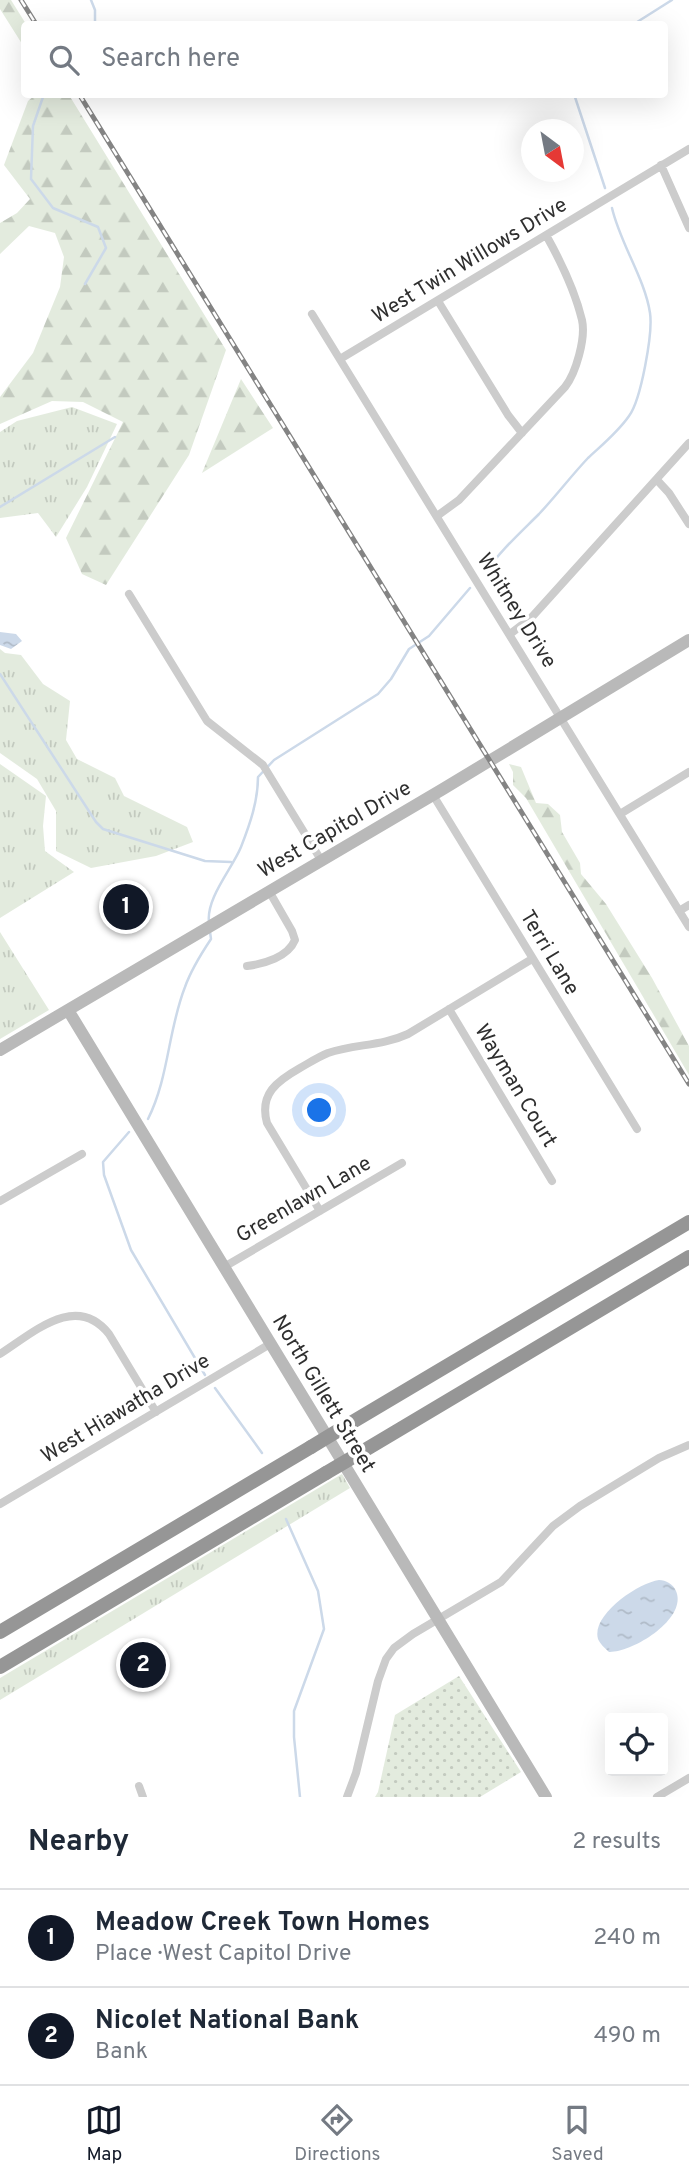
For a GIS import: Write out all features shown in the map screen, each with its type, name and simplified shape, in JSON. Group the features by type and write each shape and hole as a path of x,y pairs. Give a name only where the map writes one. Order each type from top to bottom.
{"highway":[{"path":"0,1632 689,1222"},
{"path":"0,1667 689,1257"}],"street":[{"name":"West Twin Willows Drive","path":"341,359 689,149"},
{"path":"661,165 689,228"},
{"path":"437,516 459,500 571,380 583,335 582,319 557,255 546,235"},
{"path":"438,301 508,415 522,433"},
{"name":"Whitney Drive","path":"312,314 689,928"},
{"path":"510,634 531,618 689,443"},
{"path":"657,480 689,524"},
{"path":"129,594 207,721 263,765 321,860"},
{"name":"West Capitol Drive","path":"0,1050 689,640"},
{"path":"620,814 689,772"},
{"name":"Terri Lane","path":"433,794 637,1129"},
{"path":"247,966 263,964 288,950 295,940 269,891"},
{"path":"679,911 689,905"},
{"path":"320,1211 267,1123 265,1107 268,1093 282,1079 318,1058 399,1038 532,959"},
{"name":"Wayman Court","path":"449,1009 552,1181"},
{"name":"North Gillett Street","path":"68,1010 546,1797"},
{"path":"0,1201 82,1154"},
{"name":"Greenlawn Lane","path":"224,1268 402,1163"},
{"path":"0,1354 59,1319 75,1315 89,1317 102,1325 109,1334 156,1412"},
{"name":"West Hiawatha Drive","path":"0,1504 270,1344"},
{"path":"347,1797 386,1659 399,1643 501,1583 554,1526 579,1506 659,1458 689,1445"},
{"path":"657,1797 689,1778"},
{"path":"139,1786 143,1797"}],"green space":[{"path":"0,0 11,0 24,21 21,21 21,42 0,9"},
{"path":"32,98 71,98 226,350 189,455 106,585 82,574 66,538 123,422 83,402 52,401 0,424 0,397 33,353 60,287 64,257 55,233 29,226 0,254 0,223 17,213 30,199 4,165"},
{"path":"241,379 273,428 202,473"},
{"path":"72,407 117,424 87,487 56,537 38,513 0,518 0,432 17,421"},
{"path":"0,649 5,653 21,655 43,684 70,701 66,740 77,759 115,778 124,796 187,827 193,842 156,856 91,868 56,851 56,811 37,779 0,753"},
{"path":"0,764 46,796 43,826 45,851 74,872 0,918"},
{"path":"509,764 521,767 536,803 548,804 560,815 562,832 580,863 581,874 606,904 652,978 689,1046 689,1075 526,798 513,785 513,772"},
{"path":"0,932 49,1010 0,1039"},
{"path":"342,1474 350,1488 0,1700 0,1678"},
{"path":"459,1676 521,1772 480,1797 375,1797 395,1715"}],"water":[{"path":"0,632 16,634 22,641 11,649 0,645"},
{"path":"659,1580 669,1583 676,1591 678,1602 674,1612 666,1623 643,1641 619,1651 609,1652 598,1639 602,1620 629,1594"}],"waterway":[{"path":"91,0 95,21"},
{"path":"639,21 672,0"},
{"path":"43,98 33,126 31,179 53,208 98,227 106,248 85,284"},
{"path":"575,98 605,188"},
{"path":"485,573 588,458 620,427 629,416 638,396 648,350 650,313 643,287 612,208"},
{"path":"0,507 115,437"},
{"path":"209,922 211,903 237,856 247,830 255,804 258,777 274,760 378,694 391,679 409,649 429,636 470,588"},
{"path":"0,674 103,829 205,861 231,862"},
{"path":"148,1119 160,1087 179,1003 190,974 211,939 210,932"},
{"path":"129,1132 103,1162 104,1175 131,1250 205,1375"},
{"path":"215,1388 262,1453"},
{"path":"286,1519 318,1591 324,1629 294,1711 300,1797"}],"railway":[{"path":"21,0 34,21"},
{"path":"81,98 689,1084"}],"place":[{"name":"Meadow Creek Town Homes","path":"126,907"},
{"name":"Nicolet National Bank","path":"143,1665"}]}
